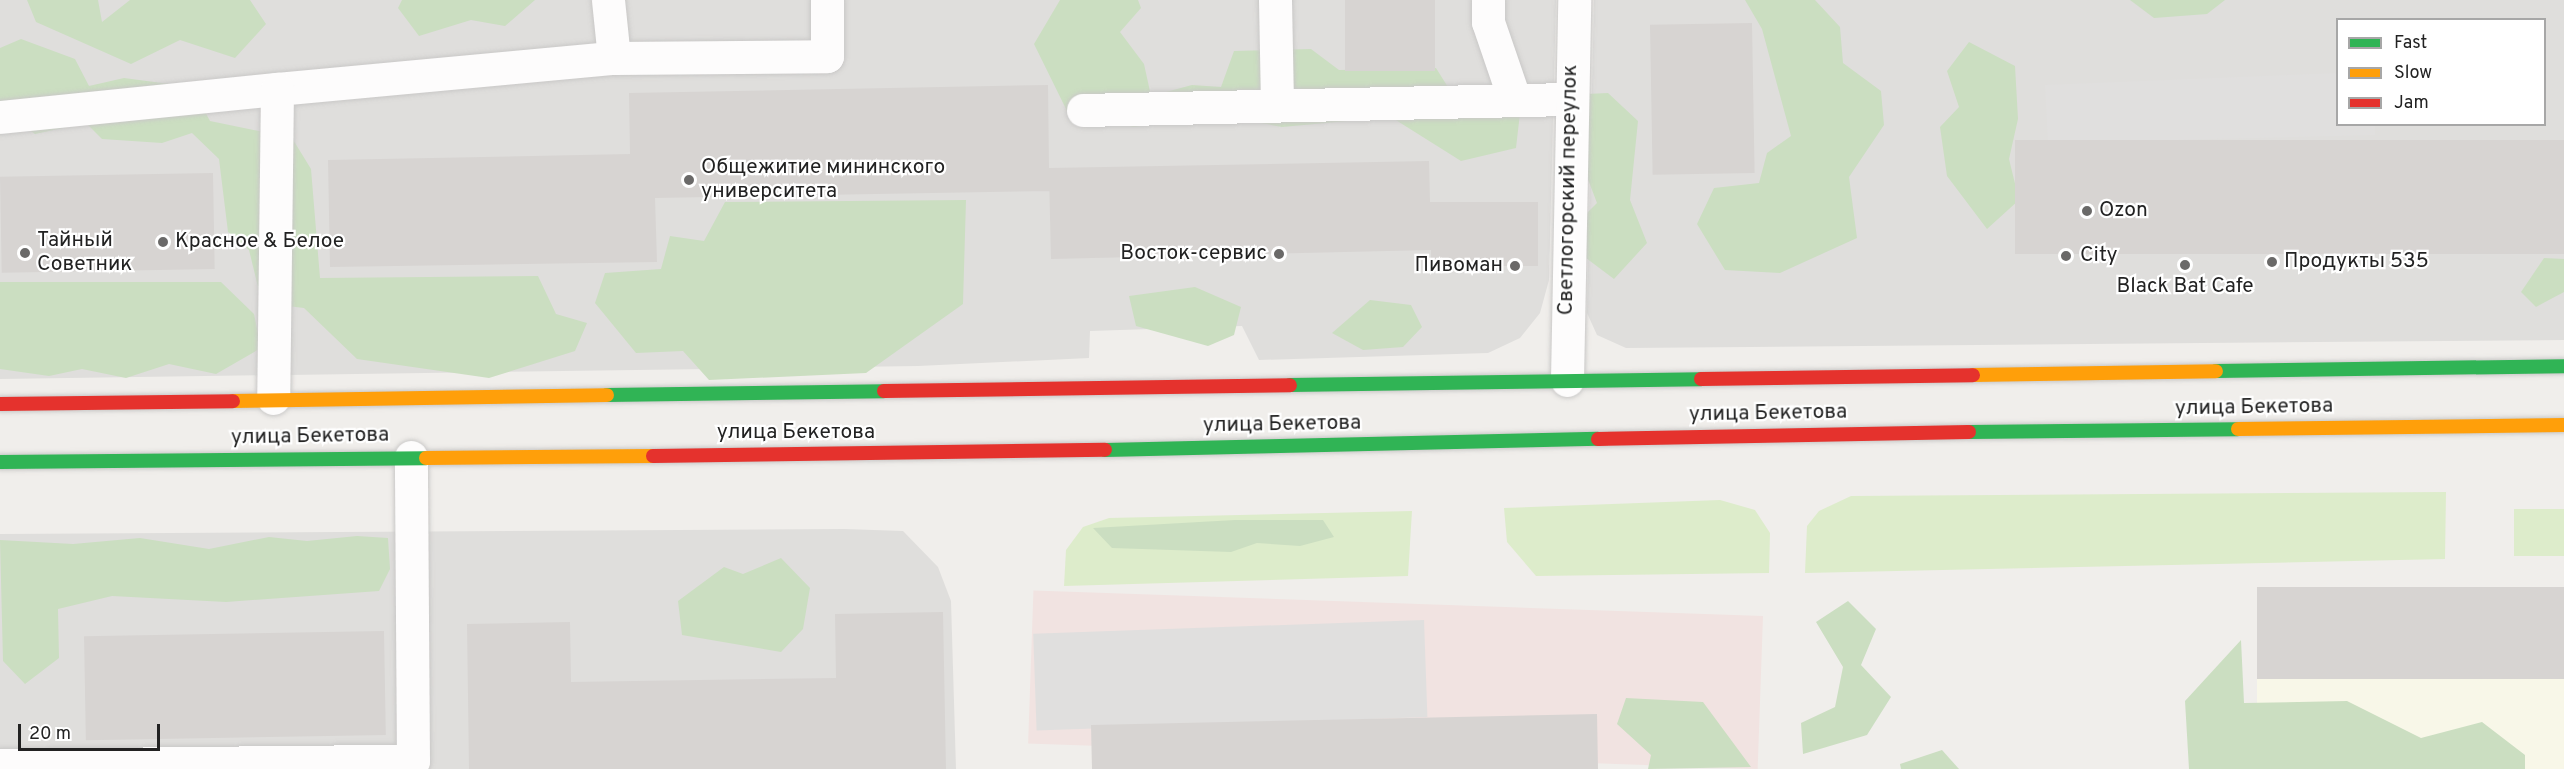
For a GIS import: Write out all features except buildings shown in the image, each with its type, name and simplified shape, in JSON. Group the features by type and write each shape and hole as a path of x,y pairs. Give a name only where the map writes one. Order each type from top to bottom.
{"main road":[{"name":"улица Бекетова","path":"0,404 273,398 2564,366"},
{"name":"улица Бекетова","path":"0,462 996,453 1774,434 2564,425"}],"street":[{"path":"608,0 614,58"},
{"path":"0,117 614,58 827,56 827,0"},
{"path":"1275,0 1277,105"},
{"path":"1488,0 1488,22 1515,98"},
{"name":"Светлогорский переулок","path":"1567,380 1570,99 1574,0"},
{"path":"273,398 277,89"},
{"path":"1083,110 1515,98 1570,99"},
{"path":"0,765 413,765 411,457"}],"shaded area":[{"path":"0,0 1556,0 1549,280 1540,313 1520,338 1488,353 1259,360 1242,326 1090,331 1089,358 918,366 0,379"},
{"path":"1594,0 2564,0 2564,340 1626,348 1597,335 1587,313"},
{"path":"2336,73 2336,126 2375,126 2375,135 2048,143 2045,85"},
{"path":"844,529 903,531 938,567 951,601 956,769 0,769 0,534"},
{"path":"2257,587 2564,587 2564,769 2257,769"},
{"path":"1033,591 1763,616 1758,769 1028,743"},
{"path":"1424,620 1427,717 1037,731 1033,634"}],"green space":[{"path":"27,0 98,0 102,22 130,0 250,0 266,24 235,58 180,40 131,64 36,22"},
{"path":"402,0 535,0 505,26 471,20 419,36 398,8"},
{"path":"1060,0 1138,0 1141,8 1120,32 1144,64 1151,96 1192,85 1221,87 1234,51 1311,49 1339,70 1436,68 1451,92 1520,113 1516,148 1461,161 1391,117 1282,127 1213,114 1134,127 1068,113 1034,44"},
{"path":"1745,0 1815,0 1840,27 1843,63 1881,91 1884,125 1849,177 1857,238 1780,273 1725,270 1697,224 1714,188 1759,183 1767,153 1791,136 1762,29"},
{"path":"2130,0 2225,0 2207,14 2154,18"},
{"path":"21,39 75,59 89,86 124,78 192,87 210,121 292,138 311,169 320,278 538,276 556,314 587,323 575,351 489,378 357,359 304,308 262,303 249,250 228,232 219,159 192,133 162,143 102,139 86,123 35,134 0,109 0,48"},
{"path":"1969,42 2015,66 2018,119 2009,159 2019,200 1987,229 1947,176 1940,127 1959,107 1947,71"},
{"path":"1608,93 1638,121 1630,200 1647,243 1614,279 1574,249 1575,225 1597,203 1576,148 1586,94"},
{"path":"966,200 963,304 866,373 709,380 683,351 636,353 595,303 605,273 661,269 670,236 704,241 725,202"},
{"path":"2544,258 2564,259 2564,292 2536,307 2521,292"},
{"path":"0,282 221,282 254,314 261,348 216,374 169,364 126,378 82,369 49,376 0,369"},
{"path":"1195,287 1241,307 1234,335 1208,346 1136,326 1129,296"},
{"path":"1370,300 1411,305 1422,327 1403,347 1363,350 1332,333"},
{"path":"2446,492 2445,559 1805,573 1807,526 1819,511 1851,496"},
{"path":"1720,500 1755,510 1770,533 1769,573 1536,576 1507,542 1504,508"},
{"path":"2514,509 2564,509 2564,556 2514,556"},
{"path":"1412,511 1408,576 1064,586 1066,550 1083,527 1109,518"},
{"path":"1235,520 1323,520 1334,537 1300,546 1257,543 1231,552 1112,548 1093,528"},
{"path":"357,536 388,538 390,569 379,591 226,602 112,596 58,609 59,658 25,684 3,661 0,540 73,544 140,538 209,549 269,537 307,541"},
{"path":"781,558 810,588 803,629 781,652 682,635 678,601 724,567 743,574"},
{"path":"1848,601 1876,629 1861,665 1891,697 1867,735 1803,754 1801,723 1835,707 1843,667 1816,622"},
{"path":"2241,640 2244,703 2347,701 2421,738 2482,722 2525,755 2525,769 2189,769 2185,701"},
{"path":"1626,698 1703,702 1751,767 1648,769 1651,755 1617,724"},
{"path":"1942,750 1959,769 1901,769 1900,764"}],"traffic: fast":[{"path":"2216,371 2564,366"},
{"path":"1290,385 1701,379"},
{"path":"607,395 884,391"},
{"path":"1969,432 2238,429"},
{"path":"1105,450 1598,439"},
{"path":"0,462 426,458"}],"traffic: slow":[{"path":"1973,375 2216,371"},
{"path":"233,401 607,395"},
{"path":"2238,429 2564,425"},
{"path":"426,458 653,456"}],"traffic: jam":[{"path":"1701,379 1973,375"},
{"path":"884,391 1290,385"},
{"path":"0,404 233,401"},
{"path":"1598,439 1969,432"},
{"path":"653,456 1105,450"}],"place":[{"name":"Общежитие мининского университета","path":"689,180"},
{"name":"Ozon","path":"2087,211"},
{"name":"Красное & Белое","path":"163,242"},
{"name":"Тайный Советник","path":"25,253"},
{"name":"Восток-сервис","path":"1279,254"},
{"name":"City","path":"2066,256"},
{"name":"Продукты 535","path":"2272,262"},
{"name":"Black Bat Cafe","path":"2185,265"},
{"name":"Пивоман","path":"1515,266"}]}
